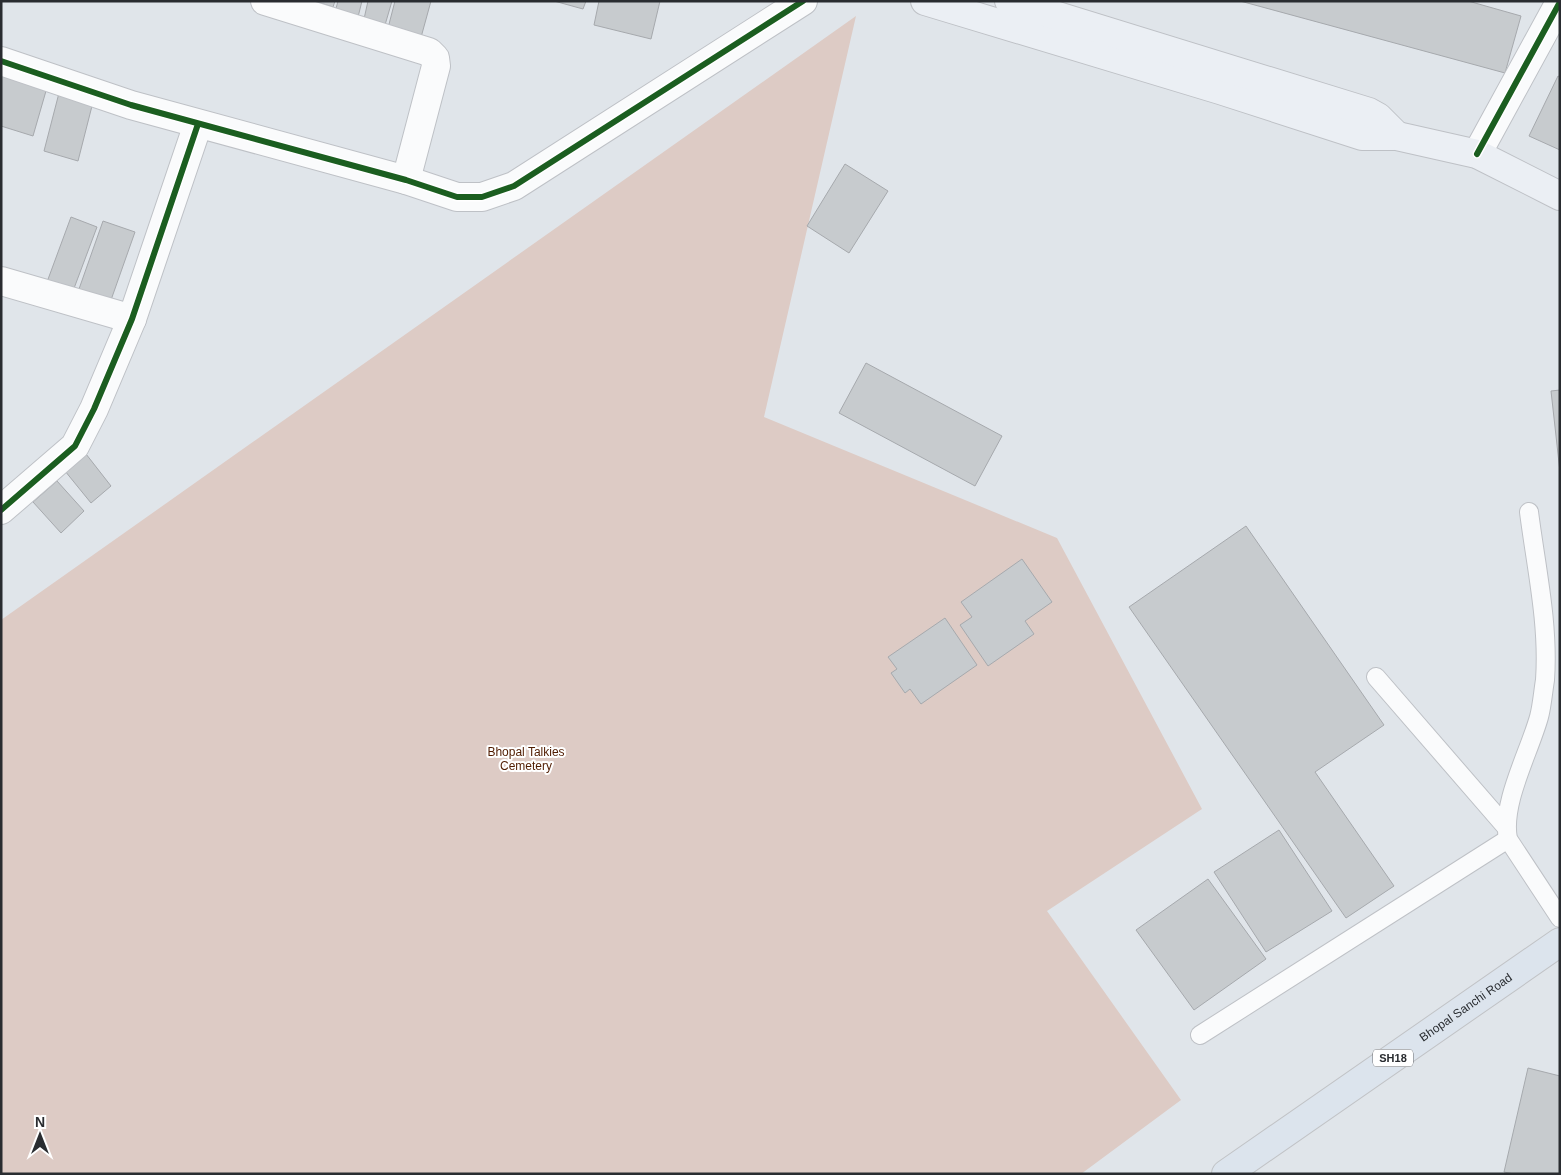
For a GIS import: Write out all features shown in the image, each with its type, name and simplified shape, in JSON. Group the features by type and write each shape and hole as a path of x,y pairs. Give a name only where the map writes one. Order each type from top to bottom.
{"main road":[{"path":"1009,1 1218,77"},
{"path":"943,4 1218,77 1369,112 1378,117 1397,136 1477,154 1560,196"},
{"name":"Bhopal Sanchi Road","path":"1226,1174 1560,942"}],"street":[{"path":"265,1 429,52 435,58 436,66 406,180"},
{"path":"1,61 131,105 198,124 406,180 457,197 482,197 514,186 803,1"},
{"path":"1477,154 1560,2"},
{"path":"1,510 75,446 94,409 132,319 198,124"},
{"path":"1,281 132,319"}],"lane":[{"path":"1200,1035 1507,833 1511,802 1539,716 1544,680 1546,645 1528,512"},
{"path":"1376,677 1507,833 1560,918"}],"green space":[{"name":"Bhopal Talkies Cemetery","path":"856,16 764,417 1057,538 1202,809 1047,911 1181,1100 1081,1174 1,1174 1,620"}],"building":[{"path":"314,1 335,1 333,7"},
{"path":"338,1 362,1 357,21 334,16"},
{"path":"368,1 392,1 385,25 364,19"},
{"path":"395,1 431,1 420,41 387,32"},
{"path":"554,1 586,1 583,9"},
{"path":"599,1 660,1 651,39 594,25"},
{"path":"1240,1 1468,1 1521,16 1505,73"},
{"path":"1,70 48,84 33,136 1,126"},
{"path":"1558,76 1560,77 1560,150 1529,136"},
{"path":"59,93 93,102 78,161 44,151"},
{"path":"845,164 888,191 849,253 807,226"},
{"path":"71,217 97,227 73,291 47,282"},
{"path":"103,221 135,232 111,300 79,289"},
{"path":"866,363 1002,436 975,486 839,413"},
{"path":"1560,390 1560,472 1551,391"},
{"path":"86,454 111,486 91,503 65,471"},
{"path":"57,481 84,511 61,533 33,502"},
{"path":"1246,526 1384,725 1315,772 1394,886 1346,918 1129,607"},
{"path":"1022,559 1052,602 1025,621 1034,634 988,666 960,625 972,617 961,602"},
{"path":"945,618 977,665 921,704 910,689 905,693 891,673 897,669 888,657"},
{"path":"1279,830 1332,911 1266,952 1214,872"},
{"path":"1208,879 1266,959 1194,1010 1136,930"},
{"path":"1528,1068 1560,1076 1560,1174 1514,1174 1504,1172"}],"cycle path":[{"path":"1,61 131,105 406,180 457,197 482,197 514,186 803,1"},
{"path":"1477,154 1560,2"},
{"path":"1,510 75,446 94,409 132,319 198,124"}]}
